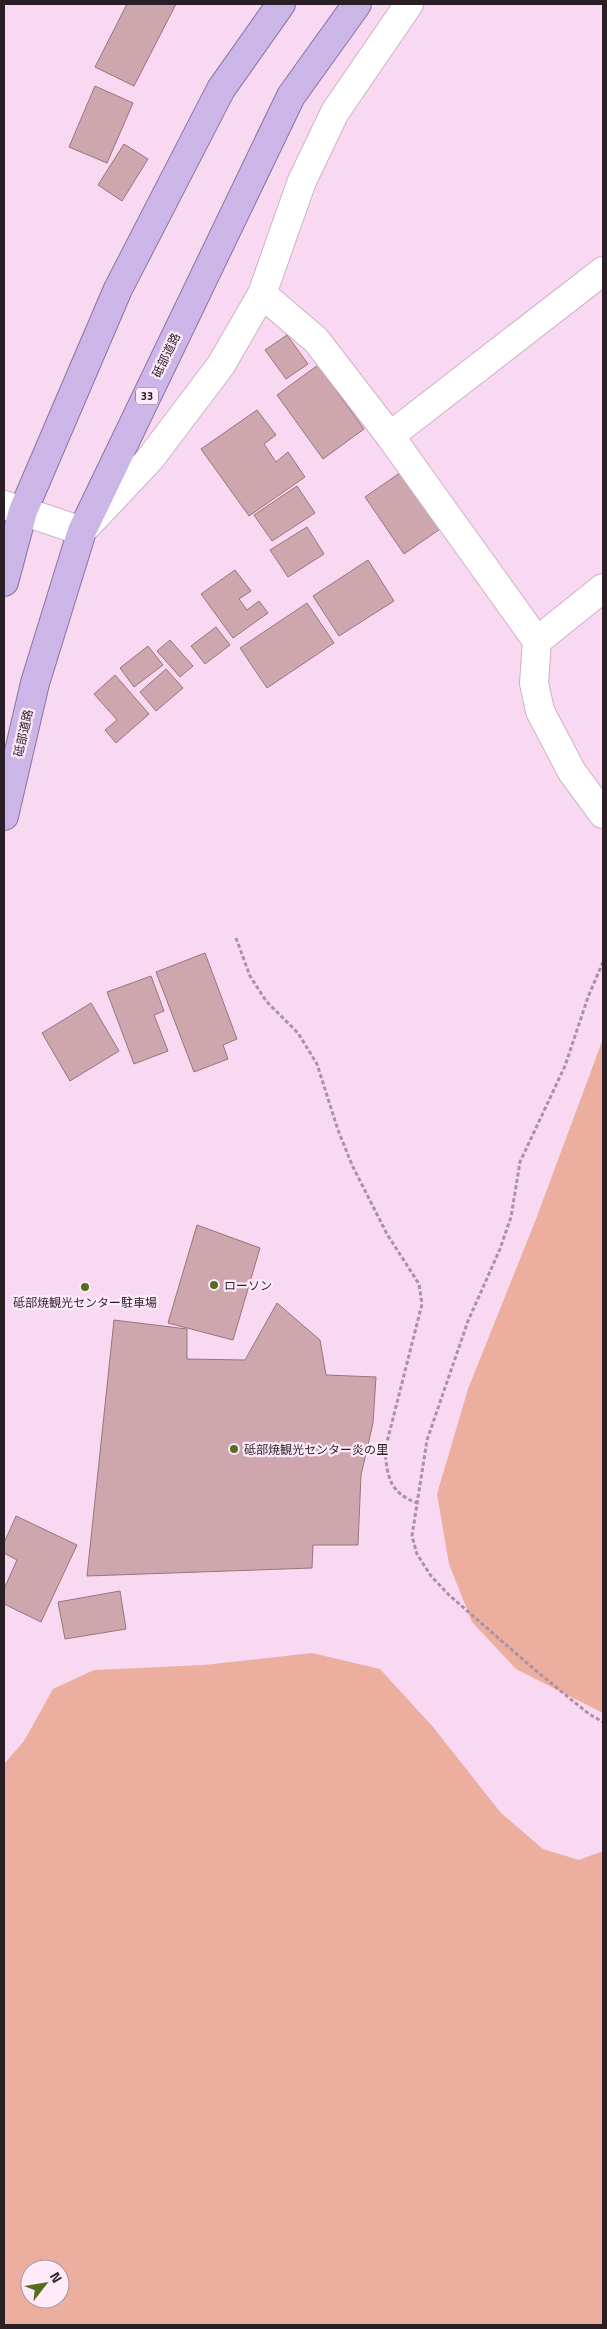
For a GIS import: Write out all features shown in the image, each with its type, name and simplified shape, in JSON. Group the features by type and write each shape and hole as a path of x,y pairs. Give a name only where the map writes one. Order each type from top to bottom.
{"highway":[{"path":"4,582 13,508 123,280 221,89 281,4"},
{"name":"砥部道路","path":"4,816 35,683 82,531 291,96 357,4"}],"street":[{"path":"13,508 82,531 150,459 221,365 262,294 302,181 334,112 410,4"},
{"path":"390,436 603,271"},
{"path":"262,294 316,340 390,436 537,641 534,683 540,712 572,772 603,814"},
{"path":"537,641 603,588"}],"path":[{"path":"236,938 250,976 266,1001 298,1033 317,1064 338,1130 352,1165 387,1234 419,1284 422,1304 385,1450 387,1472 392,1485 402,1498 417,1503"},
{"path":"603,962 588,997 565,1066 520,1162 511,1217 503,1241 468,1321 427,1440 412,1536 416,1554 431,1576 449,1595 534,1670 588,1714 603,1722"}],"shaded area":[{"path":"603,1039 603,1713 516,1669 472,1622 449,1564 437,1494 468,1389 536,1219"},
{"path":"312,1653 380,1669 433,1727 501,1813 543,1849 579,1860 603,1851 603,2325 4,2325 4,1764 24,1741 53,1689 94,1670 204,1665"}],"building":[{"path":"127,4 176,4 134,86 95,67"},
{"path":"95,86 133,103 107,163 69,147"},
{"path":"124,144 148,159 122,201 98,185"},
{"path":"287,335 308,364 286,379 265,350"},
{"path":"318,365 364,429 323,459 277,395"},
{"path":"257,410 276,435 264,444 276,462 288,452 305,477 249,516 201,449"},
{"path":"404,470 443,527 404,554 365,497"},
{"path":"297,486 315,513 272,541 254,515"},
{"path":"307,527 324,554 288,577 270,550"},
{"path":"368,560 394,601 339,636 313,596"},
{"path":"235,570 251,591 239,599 247,610 259,601 268,613 233,638 201,594"},
{"path":"307,603 334,643 267,688 240,648"},
{"path":"216,627 230,645 205,664 191,646"},
{"path":"170,640 193,666 180,677 157,651"},
{"path":"148,646 163,665 134,687 120,668"},
{"path":"166,669 183,688 156,711 140,692"},
{"path":"115,675 149,714 116,743 105,730 117,720 94,694"},
{"path":"205,953 237,1039 223,1045 228,1059 194,1072 156,972"},
{"path":"151,976 164,1011 154,1015 168,1051 134,1064 107,992"},
{"path":"91,1003 119,1051 70,1081 42,1033"},
{"name":"ローソン","path":"197,1225 260,1248 233,1340 168,1323"},
{"name":"砥部焼観光センター炎の里","path":"277,1303 320,1340 326,1375 376,1377 373,1423 361,1475 358,1545 313,1545 312,1568 87,1576 114,1320 187,1329 187,1359 245,1360"},
{"path":"16,1516 77,1545 41,1622 4,1604 4,1589 17,1560 4,1553 4,1543"},
{"path":"120,1591 126,1629 65,1639 58,1602"}],"place":[{"name":"ローソン","path":"214,1285"},
{"name":"砥部焼観光センター駐車場","path":"85,1287"},
{"name":"砥部焼観光センター炎の里","path":"234,1449"}]}
